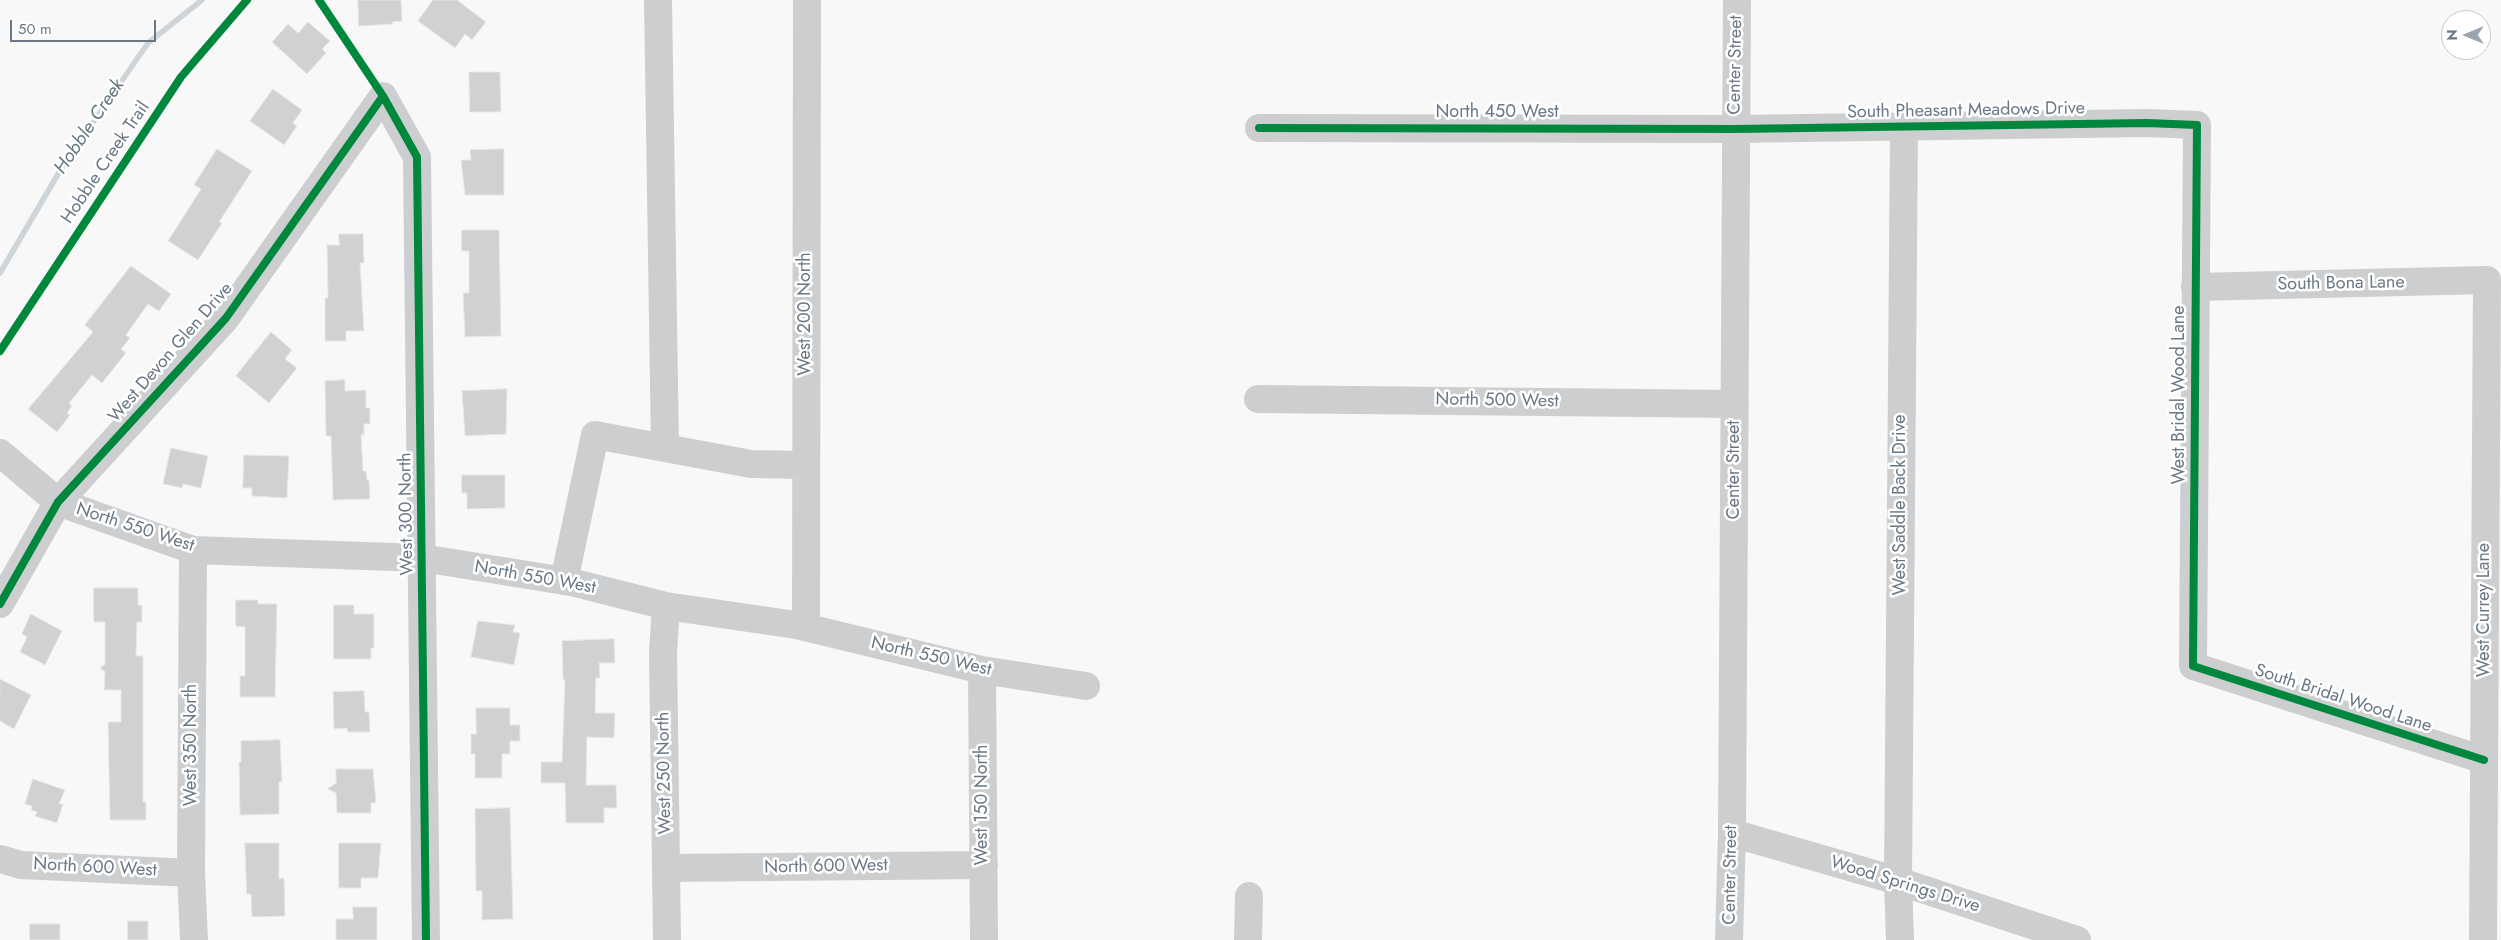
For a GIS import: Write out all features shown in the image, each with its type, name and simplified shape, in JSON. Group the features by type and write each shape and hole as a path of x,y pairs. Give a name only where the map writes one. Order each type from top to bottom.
{"street":[{"path":"658,0 665,448"},
{"name":"West 200 North","path":"806,627 807,0"},
{"name":"Center Street","path":"1730,940 1737,0"},
{"name":"West Devon Glen Drive","path":"0,604 58,502 226,318 383,96"},
{"name":"West 300 North","path":"383,96 417,157 426,940"},
{"name":"South Pheasant Meadows Drive","path":"1735,129 2197,125"},
{"name":"West Bridal Wood Lane","path":"2193,666 2197,125"},
{"name":"North 450 West","path":"1260,128 1735,129"},
{"name":"West Saddle Back Drive","path":"1900,940 1898,881 1904,128"},
{"name":"South Bona Lane","path":"2196,287 2487,280"},
{"name":"West Currey Lane","path":"2483,940 2487,280"},
{"name":"North 500 West","path":"1258,399 1735,404"},
{"path":"564,581 595,435 751,464 806,465"},
{"name":"North 550 West","path":"0,453 58,502 194,550 422,558 564,581 666,606 806,627 982,670 1086,686"},
{"name":"West 350 North","path":"194,550 191,873 194,940"},
{"name":"West 250 North","path":"666,606 663,652 667,940"},
{"name":"South Bridal Wood Lane","path":"2193,666 2484,760"},
{"name":"West 150 North","path":"982,670 984,940"},
{"name":"Wood Springs Drive","path":"1732,833 1898,881 2077,940"},
{"name":"North 600 West","path":"0,859 21,865 191,873"},
{"name":"North 600 West","path":"667,868 984,865"},
{"path":"1248,940 1249,896"}],"building":[{"path":"358,0 401,0 402,21 392,22 393,24 359,26"},
{"path":"433,0 457,0 486,22 472,40 465,34 455,48 418,21"},
{"path":"308,22 330,41 322,49 326,53 307,74 272,42 288,24 298,33"},
{"path":"469,72 500,72 501,112 470,112"},
{"path":"273,89 302,110 293,123 297,126 284,145 250,121"},
{"path":"217,149 252,171 219,222 222,223 198,260 168,241 201,189 194,185"},
{"path":"504,149 504,195 465,195 461,160 471,160 470,150"},
{"path":"462,230 499,230 501,336 465,337 463,293 469,293 469,251 462,251"},
{"path":"339,234 363,234 364,263 360,263 364,331 346,331 346,341 325,341 325,298 328,298 327,245 339,245"},
{"path":"131,266 171,294 159,311 148,304 126,335 130,338 121,349 126,353 102,383 92,375 69,403 72,406 67,413 70,415 57,432 28,409 93,332 85,325"},
{"path":"271,332 292,350 285,359 297,368 269,403 236,376"},
{"path":"345,380 345,391 366,390 366,408 370,408 370,424 364,424 364,435 361,435 363,471 366,471 367,480 369,480 370,499 333,500 331,436 326,436 325,381"},
{"path":"507,389 506,434 465,436 462,391"},
{"path":"171,448 208,456 201,488 183,484 182,488 163,484"},
{"path":"244,455 289,456 287,498 252,496 252,488 243,488"},
{"path":"462,475 505,475 505,508 467,509 467,493 462,493"},
{"path":"94,588 138,588 138,605 142,605 142,622 137,622 136,656 143,656 143,802 146,802 146,820 110,820 108,722 121,722 121,690 104,690 105,672 100,668 105,664 105,622 94,622"},
{"path":"236,600 258,600 258,604 277,604 275,697 240,697 240,676 245,676 245,627 236,626"},
{"path":"334,605 354,605 354,614 374,614 374,648 371,648 371,659 334,659"},
{"path":"31,614 62,631 45,665 20,652 27,637 22,634"},
{"path":"478,621 515,625 513,632 520,633 514,665 471,657"},
{"path":"614,639 615,663 599,663 600,678 596,678 595,713 615,713 614,738 587,737 586,785 616,785 617,808 604,808 604,823 566,823 565,783 541,783 541,762 562,762 565,680 563,680 562,641"},
{"path":"0,679 31,695 14,729 0,721"},
{"path":"364,691 365,712 369,712 370,732 348,732 347,728 334,729 333,692"},
{"path":"476,708 510,708 510,725 520,725 520,741 510,741 510,754 502,754 502,778 475,778 475,754 471,754 471,734 476,734"},
{"path":"280,740 282,782 279,782 279,814 240,815 239,762 241,762 241,741"},
{"path":"336,769 373,769 376,803 371,803 371,813 337,813 336,793 327,789 336,783"},
{"path":"33,779 65,790 59,804 63,804 57,823 35,816 37,812 31,810 32,806 25,804"},
{"path":"510,808 513,919 482,920 482,891 476,891 475,809"},
{"path":"245,843 279,843 279,879 284,878 285,916 252,917 251,894 247,894"},
{"path":"339,843 381,843 378,878 361,878 361,888 339,888"},
{"path":"353,907 377,907 377,940 336,940 336,919 353,919"},
{"path":"128,921 148,921 148,940 128,940"},
{"path":"30,924 60,924 60,940 30,940"}],"waterway":[{"name":"Hobble Creek","path":"0,273 61,169 148,43 202,0"}],"cycle path":[{"name":"Hobble Creek Trail","path":"0,351 181,77 247,0"},
{"path":"319,0 383,96 417,157 426,940"},
{"path":"0,604 58,502 226,318 383,96"},
{"path":"1259,128 1735,129 2147,123 2197,125 2193,666 2484,760"}]}
